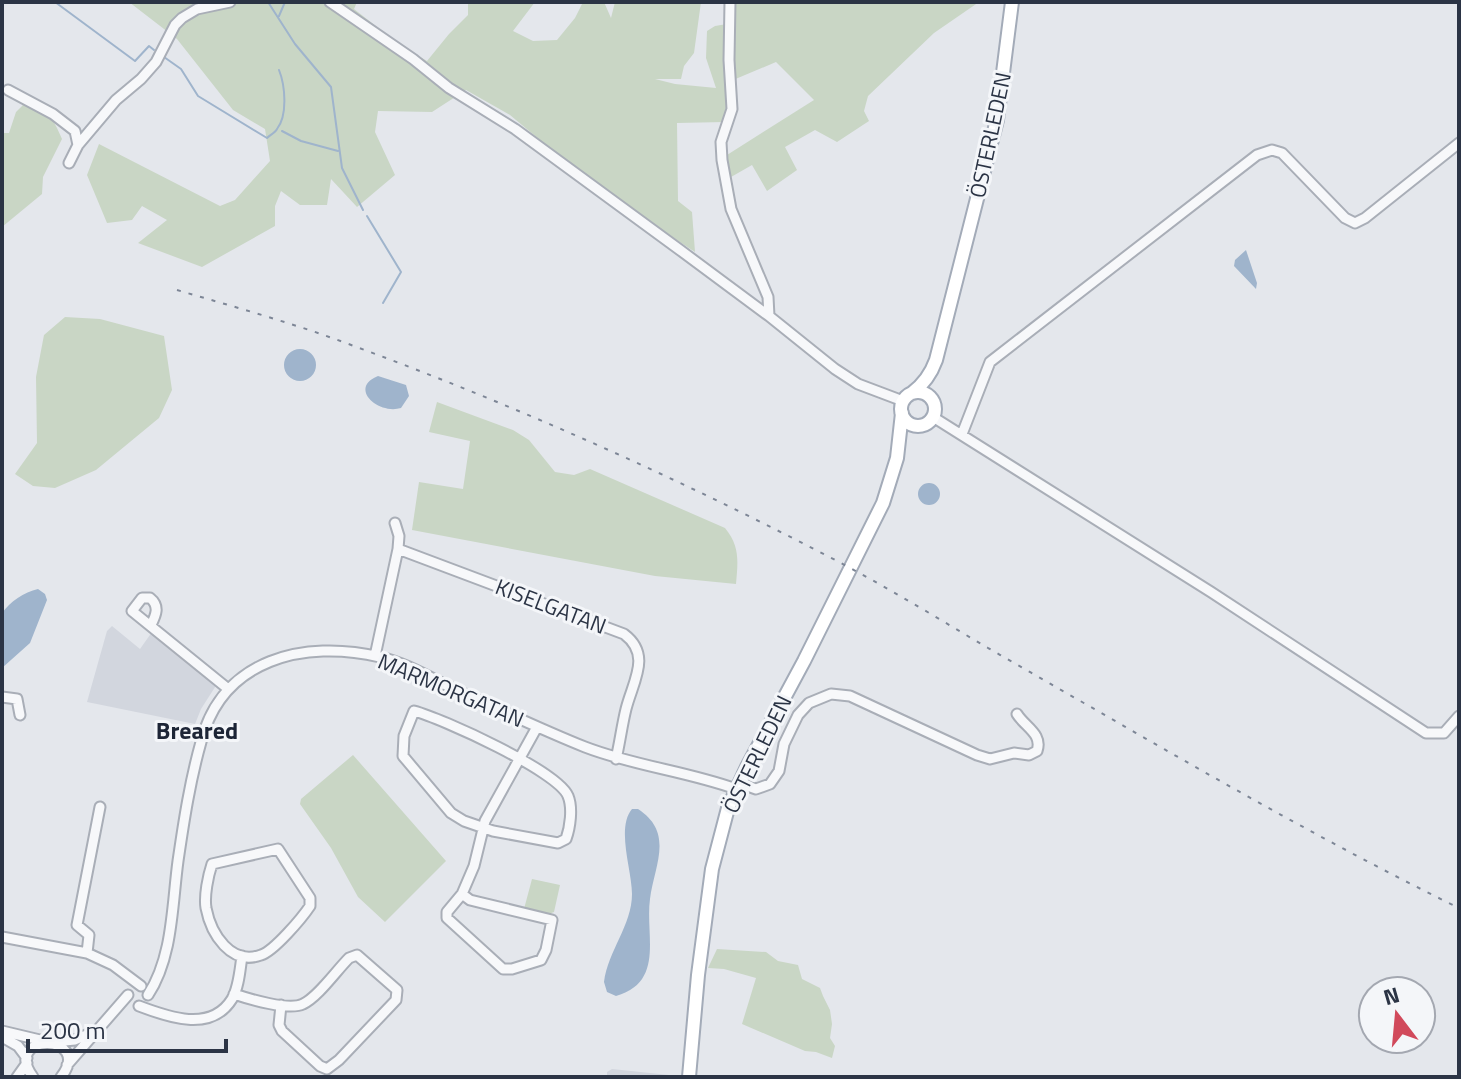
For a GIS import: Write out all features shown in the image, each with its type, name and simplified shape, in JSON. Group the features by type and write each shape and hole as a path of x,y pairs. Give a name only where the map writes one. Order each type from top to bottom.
{"main road":[{"name":"ÖSTERLEDEN","path":"689,1077 712,869 722,828 737,786 883,503 898,453 905,402 932,372 997,120 1012,2"},
{"name":"ÖSTERLEDEN","path":"898,453 908,435 930,416 936,360"},
{"path":"925,393 931,398 930,416 908,423 905,402 925,393"}],"street":[{"path":"69,163 78,145 116,100 156,62 175,25 182,18 197,9 230,2"},
{"path":"330,2 449,88 515,129 769,316 847,378 905,402"},
{"path":"730,2 732,109 721,142 722,160 731,209 768,297 769,316"},
{"path":"8,90 69,124 75,131 78,145"},
{"path":"962,434 990,362 1257,155 1272,150 1282,153 1345,218 1355,223 1459,143"},
{"path":"930,416 1426,733 1444,733 1459,716"},
{"path":"375,656 398,549 399,536 395,523"},
{"name":"KISELGATAN","path":"398,549 631,639 639,653 640,664 625,711 616,759"},
{"path":"151,625 157,613 156,604 150,598 142,598 132,611 227,688"},
{"name":"MARMORGATAN","path":"145,991 156,979 167,948 190,780 207,718 227,688 256,668 294,655 338,651 375,656 405,665 537,727 616,759 737,786"},
{"path":"737,786 756,789 776,778 784,744 798,715 809,703 825,696 850,696 990,759 1014,753 1034,754 1038,748 1037,737 1017,714"},
{"path":"2,697 17,699 20,715"},
{"path":"417,712 520,758 568,794 570,813 566,839 558,843 482,828 451,813 404,759 403,744 411,713 417,712"},
{"path":"462,894 470,900 552,920 541,960 512,969 499,967 447,918 447,912 462,894 474,866 482,828 537,727"},
{"path":"87,953 89,935 77,925 100,807"},
{"path":"278,849 310,898 310,906 266,954 242,956 225,948 207,911 210,868 215,862 278,849"},
{"path":"2,937 87,953 120,971 145,991 159,1013"},
{"path":"234,994 281,1005 306,1003 349,958 357,955 394,984 398,994 366,1032 327,1069 313,1061 282,1031 279,1025 281,1005"},
{"path":"120,971 132,1000 159,1013 205,1020 223,1009 234,994 242,956"},
{"path":"66,1072 102,1025 132,1000 134,987 145,991"},
{"path":"132,1000 145,1003 145,991"},
{"path":"17,1077 36,1045 75,1040 102,1025"},
{"path":"2,1031 50,1042 65,1052 66,1072"},
{"path":"2,1037 18,1046 33,1077"}],"shaded area":[{"path":"112,626 140,649 152,632 217,684 195,724 87,702 107,631"},
{"path":"612,1069 669,1077 607,1077 607,1072"}],"green space":[{"path":"129,2 357,2 354,9 400,45 427,61 468,15 468,2 535,2 513,31 533,41 557,40 575,18 583,2 604,2 611,18 615,2 701,2 694,53 684,66 681,79 655,79 716,88 706,58 707,31 715,26 733,23 734,2 979,2 934,33 868,96 864,111 869,121 837,142 815,130 785,147 797,170 767,191 752,165 731,177 727,155 814,100 776,62 726,83 728,105 725,122 677,123 678,201 692,212 695,252 552,150 510,115 466,90 432,112 378,111 375,132 395,175 357,207 331,179 327,205 300,205 281,191 275,206 275,226 202,267 138,243 167,220 142,206 132,220 107,223 87,175 99,144 220,206 235,200 270,161 265,129 233,110 177,39"},
{"path":"23,105 48,116 62,139 43,177 42,194 2,227 2,133 9,133 16,112"},
{"path":"65,317 100,319 164,336 172,390 159,418 96,470 55,488 33,486 15,474 37,443 36,377 44,335"},
{"path":"437,402 513,430 529,440 555,472 574,475 590,469 725,528 736,548 736,584 655,576 412,530 419,482 463,489 470,441 429,432"},
{"path":"353,755 446,861 385,922 358,897 331,848 300,804 301,799"},
{"path":"532,879 560,885 554,912 546,915 524,909"},
{"path":"717,949 766,952 778,961 798,965 802,979 820,988 830,1010 830,1038 835,1046 832,1058 805,1051 742,1024 756,978 708,968"}],"water":[{"path":"1246,250 1257,283 1256,289 1234,266 1235,260"},
{"path":"300,349 311,354 316,365 311,376 300,381 289,376 284,365 289,354"},
{"path":"378,376 406,385 409,396 401,408 383,408 370,399 366,387"},
{"path":"929,483 937,486 940,494 937,502 929,505 921,502 918,494 921,486"},
{"path":"38,589 47,600 30,643 2,668 2,613 18,598"},
{"path":"632,809 638,809 649,818 656,829 659,851 650,899 650,956 647,969 631,989 616,996 607,992 604,982 631,905 625,827"}],"waterway":[{"path":"55,2 135,61 149,46 154,50"},
{"path":"268,2 295,44 331,87 342,168 363,210"},
{"path":"279,16 285,2"},
{"path":"164,57 181,69 198,96 267,138 276,130 283,116 284,92 279,70"},
{"path":"282,131 301,141 338,151"},
{"path":"367,216 401,272 383,303"}],"railway":[{"path":"177,290 303,328 453,384 584,439 712,498 858,572 1222,782 1339,847 1459,908"}],"district":[{"name":"Breared","path":"197,731"}]}
